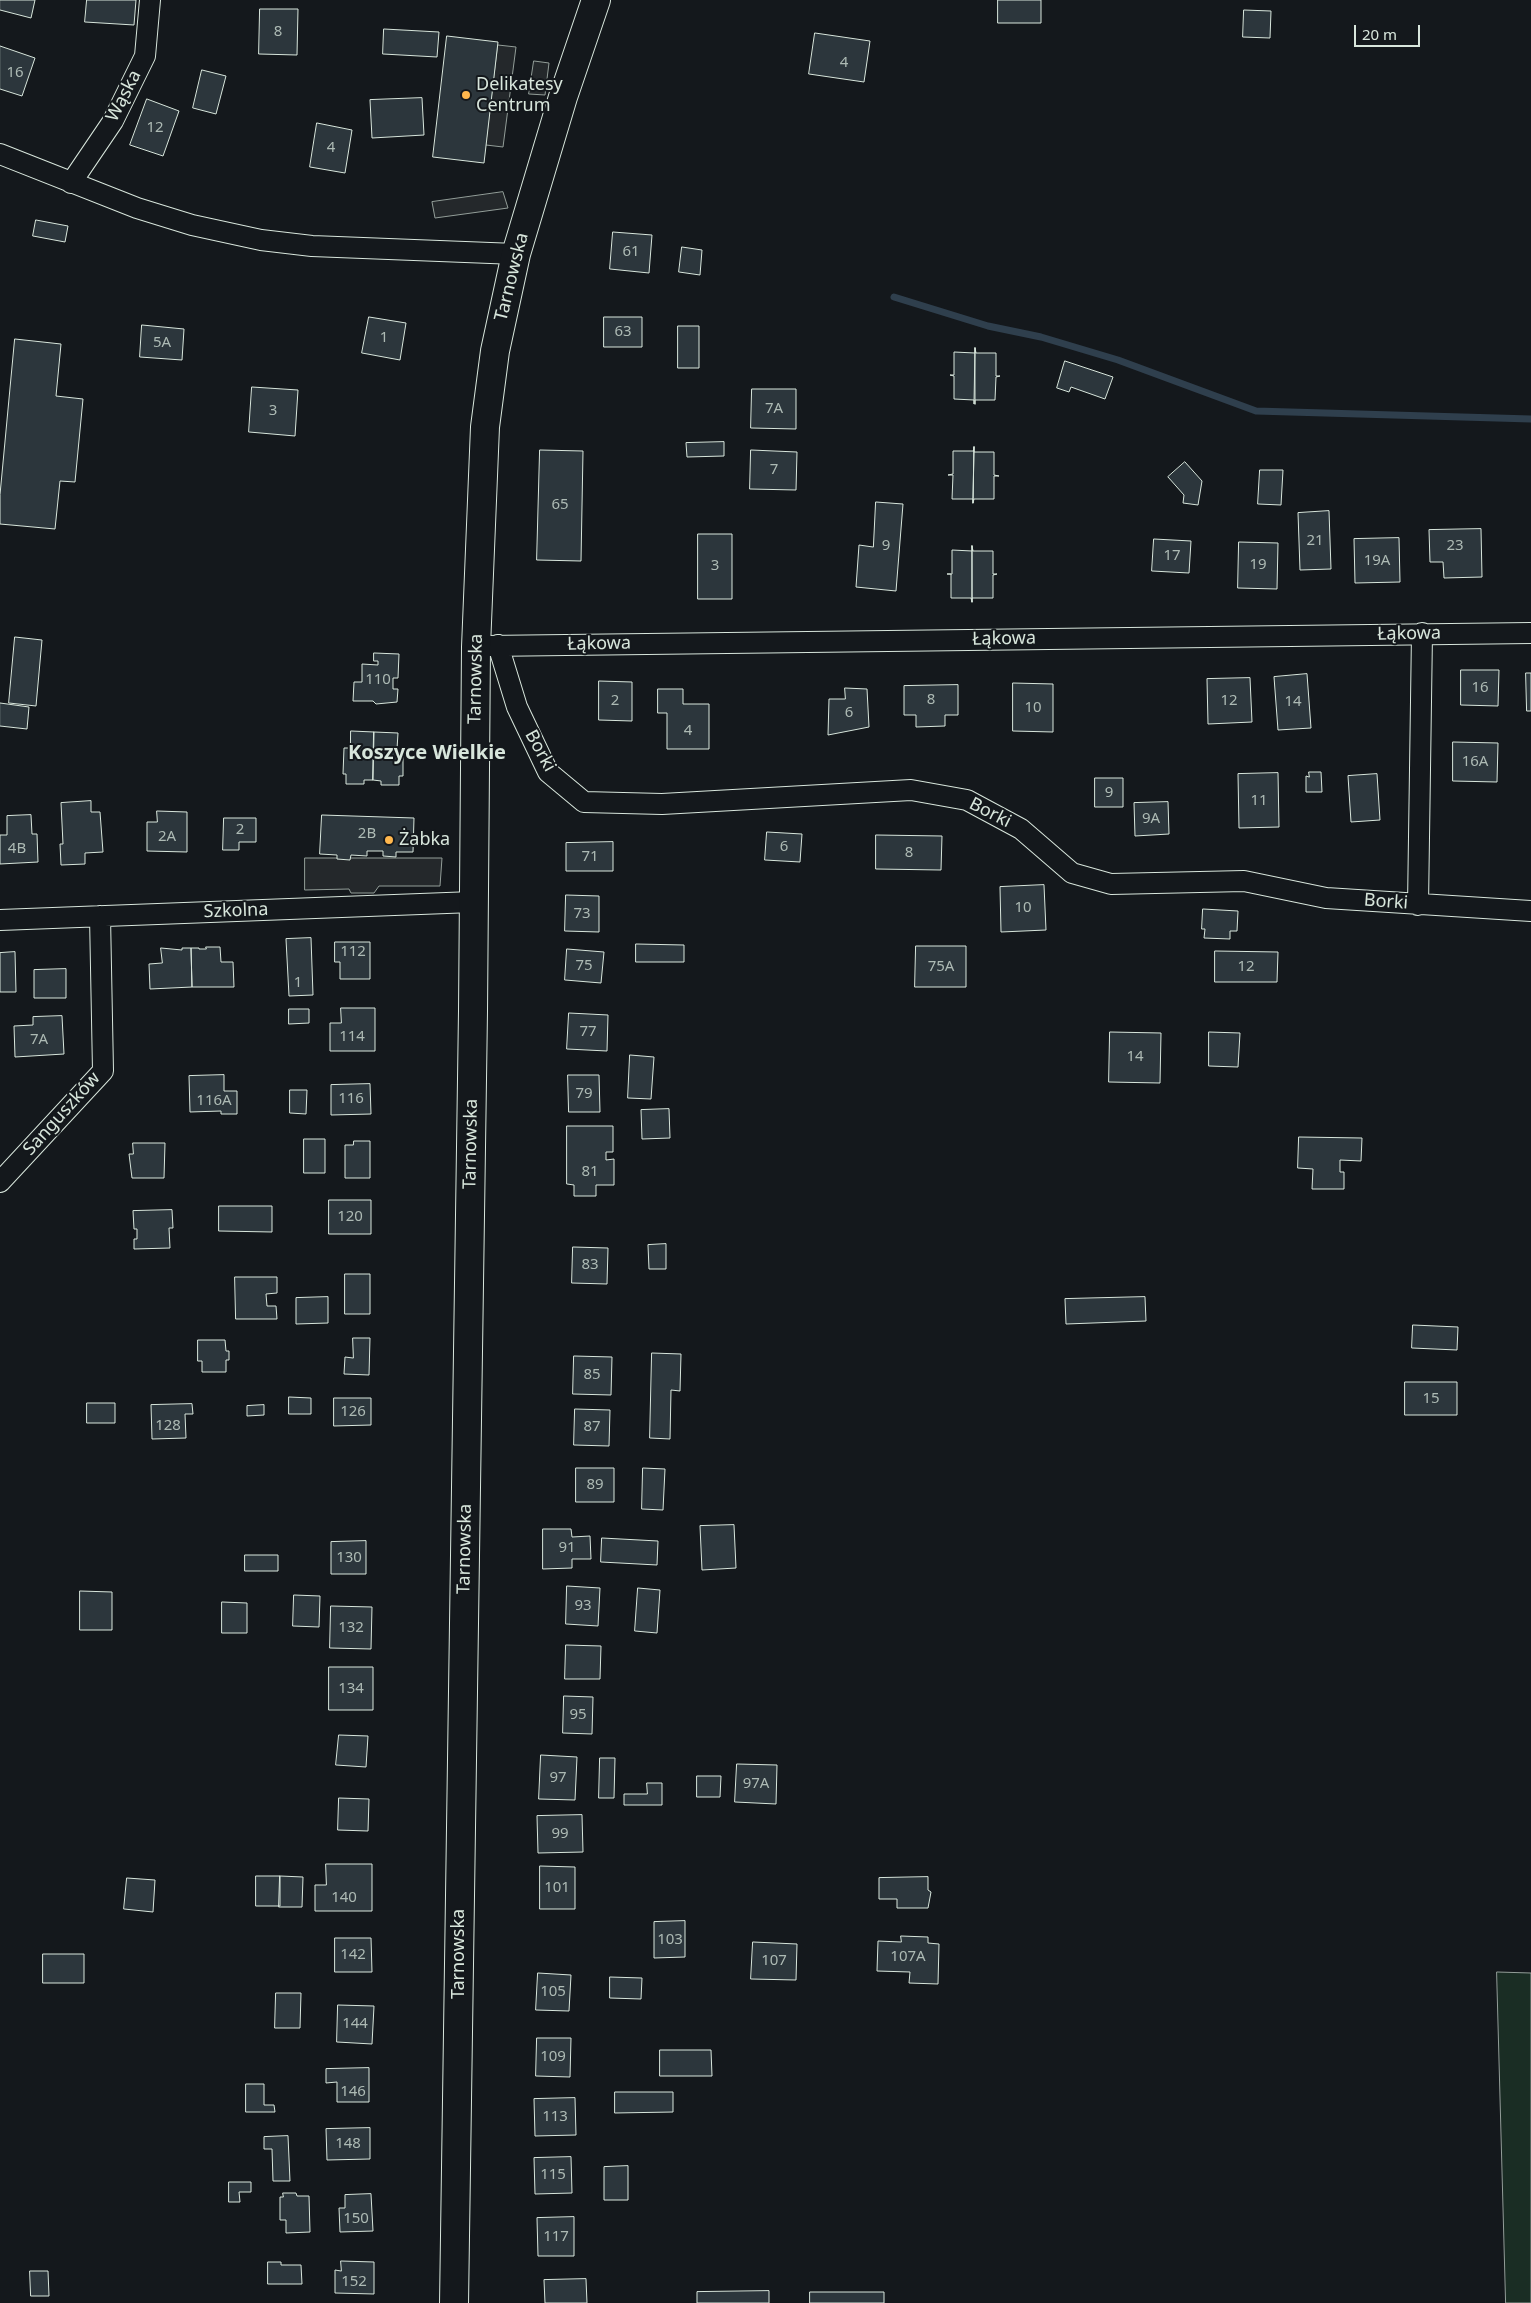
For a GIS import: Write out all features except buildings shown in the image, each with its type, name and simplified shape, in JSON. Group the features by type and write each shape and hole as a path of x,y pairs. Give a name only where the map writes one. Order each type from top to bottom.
{"street":[{"name":"Wąska","path":"71,183 113,121 145,56 150,0"},
{"name":"Tarnowska","path":"454,2303 474,1011 473,902 487,646 485,427 495,351 516,254 563,97 596,0"},
{"path":"0,154 137,208 192,225 261,240 312,246 516,254"},
{"path":"1418,905 1422,633"},
{"name":"Łąkowa","path":"487,646 1531,633"},
{"name":"Borki","path":"487,646 548,772 584,802 662,804 911,790 967,800 1021,829 1072,873 1111,884 1244,881 1326,898 1531,911"},
{"name":"Szkolna","path":"0,920 473,902"},
{"name":"Sanguszków","path":"0,1182 103,1071 100,916"}],"green space":[{"path":"1497,1972 1531,1973 1531,2303 1506,2303"}],"shaded area":[{"path":"498,45 516,47 503,147 486,145"},
{"path":"534,61 549,63 545,95 529,94"},
{"path":"503,192 508,208 435,218 432,202"},
{"path":"305,858 442,858 440,886 379,886 374,893 351,893 349,889 305,890"}],"waterway":[{"path":"894,297 988,326 1041,337 1118,360 1256,411 1531,419"}],"place":[{"name":"Delikatesy Centrum","path":"466,95"},
{"name":"Żabka","path":"389,840"}],"district":[{"name":"Koszyce Wielkie","path":"427,753"}]}
